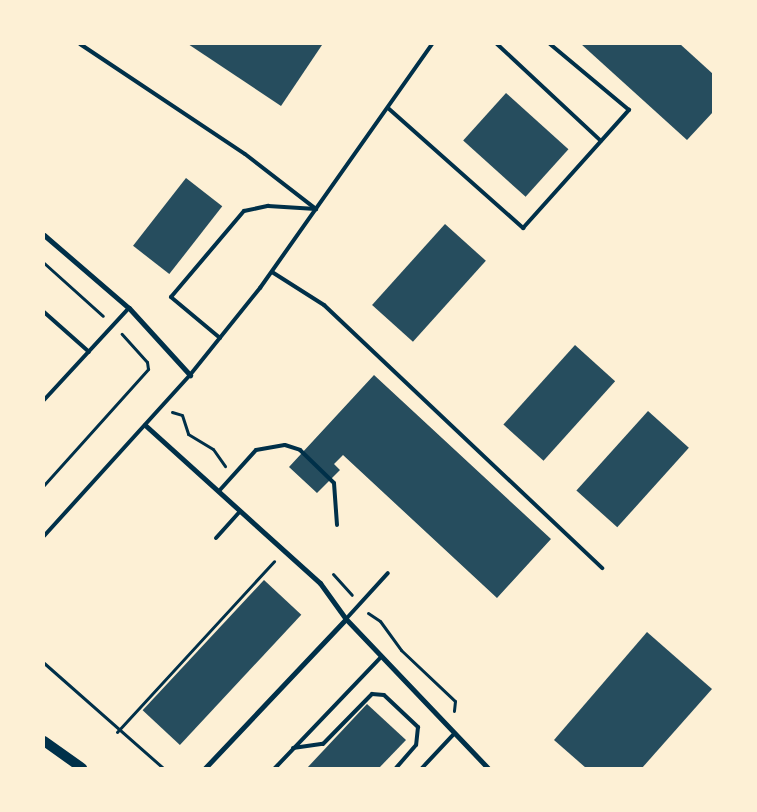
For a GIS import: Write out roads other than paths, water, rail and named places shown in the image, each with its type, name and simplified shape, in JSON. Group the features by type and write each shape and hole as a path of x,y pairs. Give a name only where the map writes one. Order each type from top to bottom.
{"main road":[{"path":"44,741 82,768"}],"street":[{"path":"44,236 129,308 190,375"},
{"path":"145,425 320,583 346,619 453,735 488,768"},
{"path":"206,768 346,619"}],"lane":[{"path":"80,44 245,154 316,209"},
{"path":"44,536 190,375 220,338 272,272 432,44"},
{"path":"496,44 601,141"},
{"path":"388,108 523,228 629,110 550,44"},
{"path":"220,338 172,298 244,211 268,206 316,209"},
{"path":"272,272 324,305 602,568"},
{"path":"44,400 129,308"},
{"path":"44,312 89,352"},
{"path":"219,491 256,450 285,446 300,450 334,483 337,525"},
{"path":"216,538 240,511"},
{"path":"346,619 388,573"},
{"path":"275,768 381,657"},
{"path":"293,748 323,744 372,694 384,695 418,727 416,745 396,768"},
{"path":"422,768 453,735"}]}
